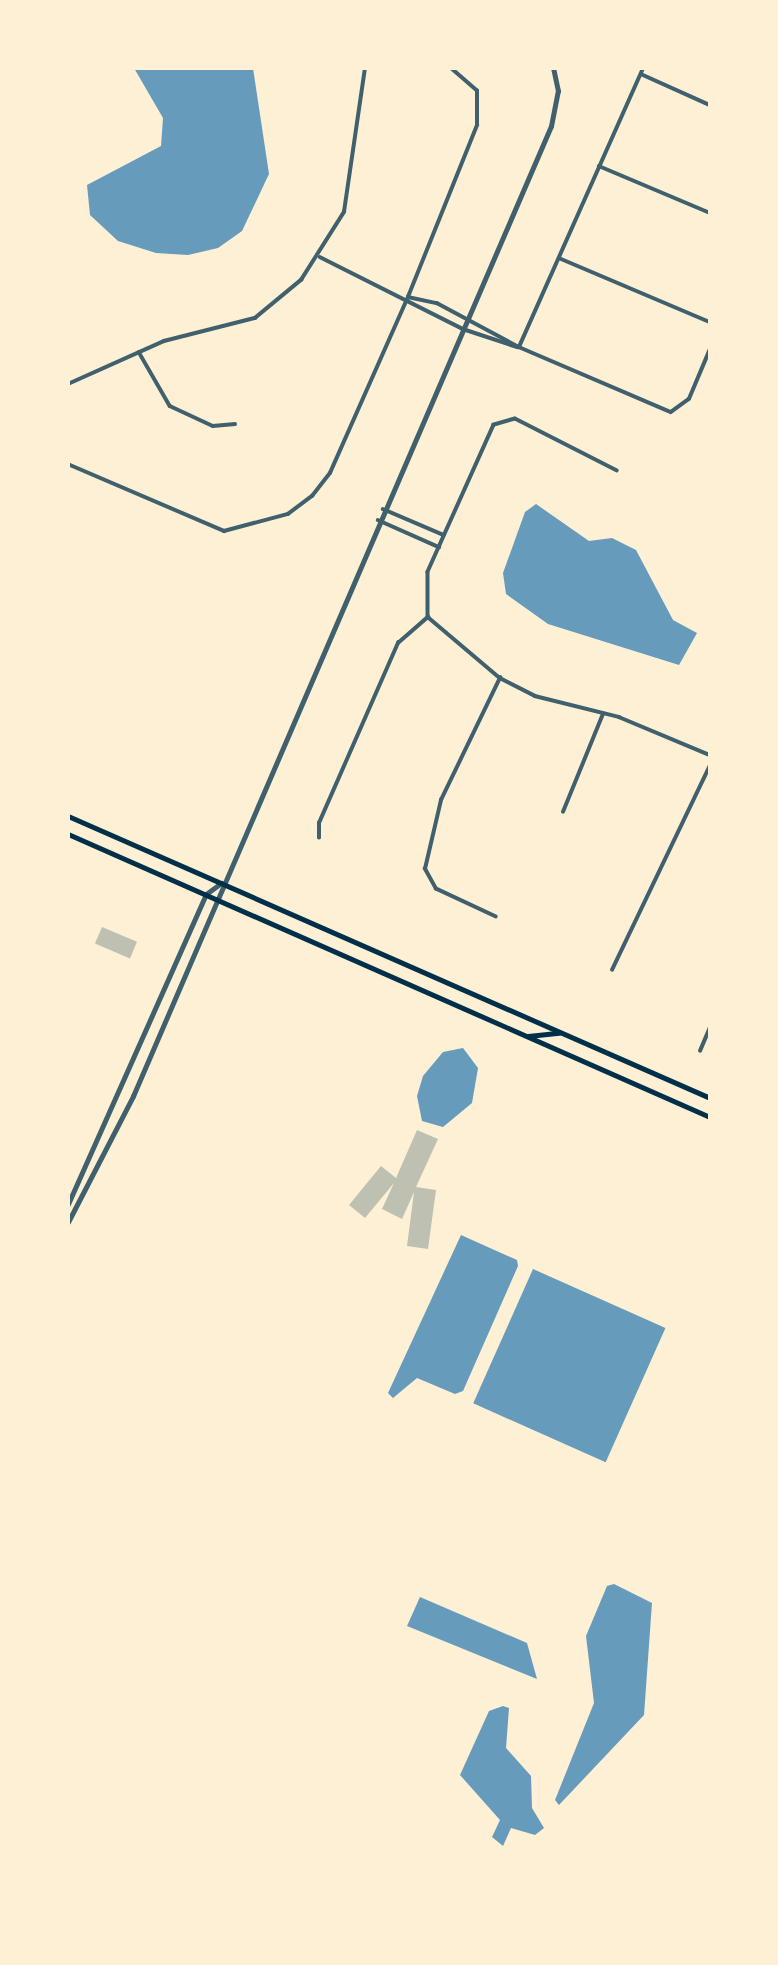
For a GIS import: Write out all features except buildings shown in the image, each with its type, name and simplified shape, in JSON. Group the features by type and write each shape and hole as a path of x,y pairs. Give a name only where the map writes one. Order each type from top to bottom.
{"main road":[{"path":"68,816 710,1098"},
{"path":"68,834 710,1116"},
{"path":"528,1036 562,1033"}],"street":[{"path":"68,384 139,352 255,318 320,257 344,212 360,83 365,68"},
{"path":"68,464 224,531 288,514 330,473 408,297 477,124 477,90 451,68"},
{"path":"68,1222 103,1163 219,900 221,883 551,126 558,91 553,68"},
{"path":"519,347 642,71 710,105"},
{"path":"599,166 710,213"},
{"path":"320,257 408,297 432,314 463,328 519,347 661,410 683,407 710,349"},
{"path":"559,258 710,322"},
{"path":"408,297 437,303 519,347"},
{"path":"432,314 437,303"},
{"path":"139,352 170,406 213,426 235,424"},
{"path":"617,471 503,419 494,425 439,547 424,595 428,617 500,678 535,696 603,714 710,755"},
{"path":"383,509 444,535"},
{"path":"378,520 439,547"},
{"path":"414,536 418,524"},
{"path":"319,838 319,823 398,643 428,617"},
{"path":"496,917 436,889 425,869 441,800 500,678"},
{"path":"563,812 603,714"},
{"path":"612,970 710,765"},
{"path":"68,1204 206,894 221,883"},
{"path":"700,1051 710,1028"}],"water":[{"path":"134,68 253,68 269,174 242,231 218,248 188,255 156,253 118,241 90,215 87,185 161,146 163,118"},
{"path":"536,504 589,541 612,538 636,550 673,620 697,633 679,665 548,624 506,594 503,573 525,512"},
{"path":"463,1048 478,1068 472,1103 443,1127 422,1121 417,1096 423,1076 443,1052"},
{"path":"461,1235 517,1260 518,1266 463,1391 455,1394 417,1378 393,1398 388,1393"},
{"path":"533,1269 665,1328 606,1462 473,1403"},
{"path":"614,1584 652,1603 644,1715 559,1805 555,1800 594,1703 586,1636 607,1586"},
{"path":"420,1597 527,1643 537,1679 407,1626"},
{"path":"503,1706 509,1708 506,1748 531,1776 532,1808 544,1828 535,1835 511,1828 503,1846 492,1837 500,1820 460,1775 489,1711"}]}
